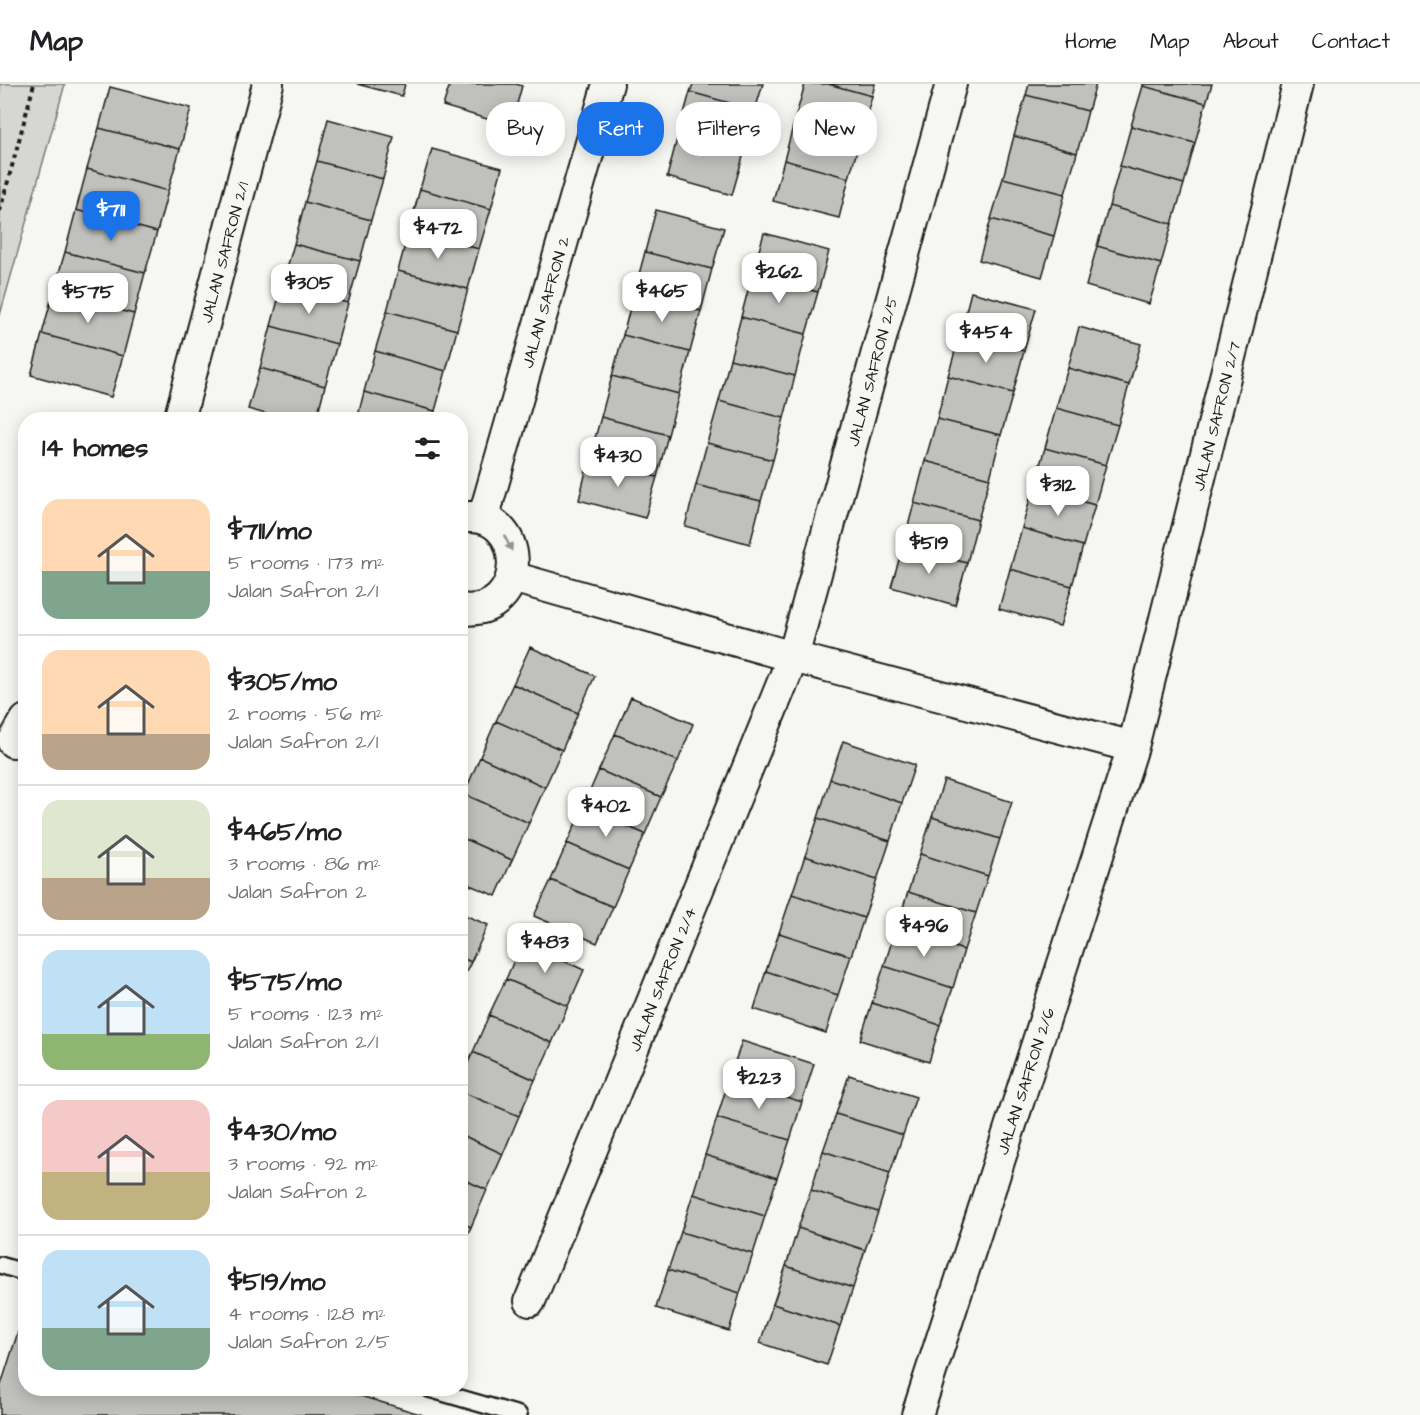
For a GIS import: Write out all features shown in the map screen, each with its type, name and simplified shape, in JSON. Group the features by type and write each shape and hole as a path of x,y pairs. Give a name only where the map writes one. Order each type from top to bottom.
{"street":[{"name":"JALAN SAFRON 2/1","path":"181,412 268,84"},
{"name":"JALAN SAFRON 2","path":"472,519 608,84"},
{"name":"JALAN SAFRON 2/5","path":"793,657 951,84"},
{"name":"JALAN SAFRON 2/7","path":"1133,747 1298,84"},
{"path":"468,616 496,601 506,590 512,577 514,563 512,549 506,536 496,526 472,519"},
{"path":"512,577 793,657 1133,747"},
{"name":"JALAN SAFRON 2/4","path":"530,1301 793,657"},
{"name":"JALAN SAFRON 2/6","path":"916,1415 1133,747"}],"lane":[{"path":"0,1265 18,1271"},
{"path":"453,1396 519,1415"}],"path":[{"path":"0,211 34,84"}],"shaded area":[{"path":"0,84 65,84 0,315"}],"building":[{"path":"357,84 405,84 402,96"},
{"path":"450,84 516,84 522,86 518,102 486,102 486,119 443,106"},
{"path":"693,84 763,84 757,102 726,102 690,92"},
{"path":"805,84 828,84 872,96 870,102 800,102"},
{"path":"828,84 875,84 872,96"},
{"path":"1029,84 1096,84 1088,111 1026,95"},
{"path":"1143,84 1212,84 1206,103 1143,86"},
{"path":"1143,86 1206,103 1195,143 1131,126"},
{"path":"110,87 191,108 180,149 99,128"},
{"path":"690,92 726,102 687,102"},
{"path":"1026,95 1088,111 1077,153 1014,136"},
{"path":"328,119 394,137 383,179 317,161"},
{"path":"793,126 793,156 855,156 849,178 784,160"},
{"path":"1131,126 1195,143 1184,184 1120,166"},
{"path":"99,128 180,149 168,191 87,169"},
{"path":"1014,136 1077,153 1065,194 1003,178"},
{"path":"676,143 676,156 743,156 732,195 667,177"},
{"path":"432,149 502,168 491,209 420,189"},
{"path":"784,160 849,178 839,218 773,201"},
{"path":"317,161 383,179 371,220 305,202"},
{"path":"1120,166 1184,184 1172,224 1109,206"},
{"path":"87,169 168,191 157,232 76,210"},
{"path":"1003,178 1065,194 1054,236 991,219"},
{"path":"420,189 491,209 479,249 409,230"},
{"path":"305,202 371,220 360,261 294,244"},
{"path":"1109,206 1172,224 1161,264 1097,246"},
{"path":"76,210 157,232 145,273 65,252"},
{"path":"656,210 724,228 712,269 645,252"},
{"path":"991,219 1054,236 1042,277 979,260"},
{"path":"409,230 479,249 468,289 398,271"},
{"path":"764,233 829,251 818,292 752,275"},
{"path":"294,244 360,261 348,303 282,285"},
{"path":"1097,246 1161,264 1149,304 1086,286"},
{"path":"65,252 145,273 134,314 53,293"},
{"path":"645,252 712,269 701,311 634,293"},
{"path":"398,271 468,289 457,330 387,311"},
{"path":"752,275 818,292 806,334 741,317"},
{"path":"282,285 348,303 337,344 271,326"},
{"path":"971,292 1036,309 1024,351 960,334"},
{"path":"53,293 134,314 123,356 42,334"},
{"path":"634,293 701,311 690,352 623,335"},
{"path":"387,311 457,330 446,371 375,351"},
{"path":"741,317 806,334 795,376 730,359"},
{"path":"271,326 337,344 325,386 260,368"},
{"path":"1079,327 1141,344 1129,385 1068,368"},
{"path":"42,334 123,356 111,397 31,375"},
{"path":"960,334 1024,351 1013,393 948,376"},
{"path":"623,335 690,352 679,394 612,376"},
{"path":"375,351 446,371 435,411 364,392"},
{"path":"730,359 795,376 784,418 719,401"},
{"path":"260,368 325,386 318,412 259,412 248,409"},
{"path":"1068,368 1129,385 1118,425 1056,408"},
{"path":"612,376 679,394 668,435 601,417"},
{"path":"948,376 1013,393 1001,435 937,419"},
{"path":"364,392 435,411 435,412 359,412"},
{"path":"719,401 784,418 773,460 707,443"},
{"path":"1056,408 1118,425 1106,465 1045,448"},
{"path":"601,417 668,435 657,477 589,459"},
{"path":"937,419 1001,435 990,478 925,461"},
{"path":"707,443 773,460 761,501 696,485"},
{"path":"1045,448 1106,465 1095,505 1033,488"},
{"path":"589,459 657,477 645,518 579,500"},
{"path":"925,461 990,478 978,520 914,503"},
{"path":"696,485 761,501 750,544 685,526"},
{"path":"1033,488 1095,505 1083,546 1022,528"},
{"path":"914,503 978,520 967,563 903,546"},
{"path":"1022,528 1083,546 1072,586 1010,569"},
{"path":"903,546 967,563 955,605 891,587"},
{"path":"1010,569 1072,586 1060,626 999,609"},
{"path":"530,647 595,676 578,713 513,684"},
{"path":"513,684 578,713 562,750 496,721"},
{"path":"631,697 693,724 678,761 615,734"},
{"path":"496,721 562,750 545,787 480,757"},
{"path":"615,734 678,761 661,797 599,770"},
{"path":"843,741 915,765 902,803 830,779"},
{"path":"480,757 545,787 529,823 468,796 468,785"},
{"path":"599,770 661,797 645,834 583,807"},
{"path":"830,779 902,803 890,841 818,818"},
{"path":"944,780 1012,802 1000,839 932,817"},
{"path":"468,796 529,823 512,860 468,841"},
{"path":"583,807 645,834 629,870 567,843"},
{"path":"932,817 1000,839 988,876 920,854"},
{"path":"818,818 890,841 877,880 805,856"},
{"path":"468,841 512,860 496,896 468,884"},
{"path":"567,843 629,870 613,907 551,880"},
{"path":"920,854 988,876 976,913 908,892"},
{"path":"805,856 877,880 864,918 792,894"},
{"path":"551,880 613,907 597,943 534,916"},
{"path":"908,892 976,913 964,950 896,929"},
{"path":"792,894 864,918 851,956 779,933"},
{"path":"468,916 488,925 471,962 468,961"},
{"path":"896,929 964,950 953,988 884,966"},
{"path":"779,933 851,956 838,995 766,971"},
{"path":"522,942 584,970 568,1006 506,979"},
{"path":"884,966 953,988 940,1025 872,1003"},
{"path":"766,971 838,995 826,1033 754,1009"},
{"path":"506,979 568,1006 552,1043 489,1015"},
{"path":"872,1003 940,1025 929,1062 860,1040"},
{"path":"489,1015 552,1043 535,1080 473,1052"},
{"path":"742,1041 814,1064 802,1102 729,1079"},
{"path":"473,1052 535,1080 519,1116 468,1094 468,1063"},
{"path":"849,1075 916,1097 903,1135 836,1114"},
{"path":"729,1079 802,1102 790,1140 717,1118"},
{"path":"468,1094 519,1116 503,1154 468,1138"},
{"path":"836,1114 903,1135 890,1173 823,1151"},
{"path":"717,1118 790,1140 777,1178 705,1155"},
{"path":"468,1138 503,1154 487,1190 468,1182"},
{"path":"823,1151 890,1173 878,1212 811,1190"},
{"path":"705,1155 777,1178 765,1216 693,1194"},
{"path":"468,1182 487,1190 471,1227 468,1226"},
{"path":"811,1190 878,1212 865,1250 798,1228"},
{"path":"693,1194 765,1216 753,1254 681,1232"},
{"path":"798,1228 865,1250 853,1288 786,1266"},
{"path":"681,1232 753,1254 740,1293 668,1270"},
{"path":"786,1266 853,1288 840,1326 773,1304"},
{"path":"668,1270 740,1293 729,1331 656,1308"},
{"path":"773,1304 840,1326 827,1365 760,1343"},
{"path":"18,1332 18,1396 361,1396 423,1415 0,1415 0,1388"}]}
